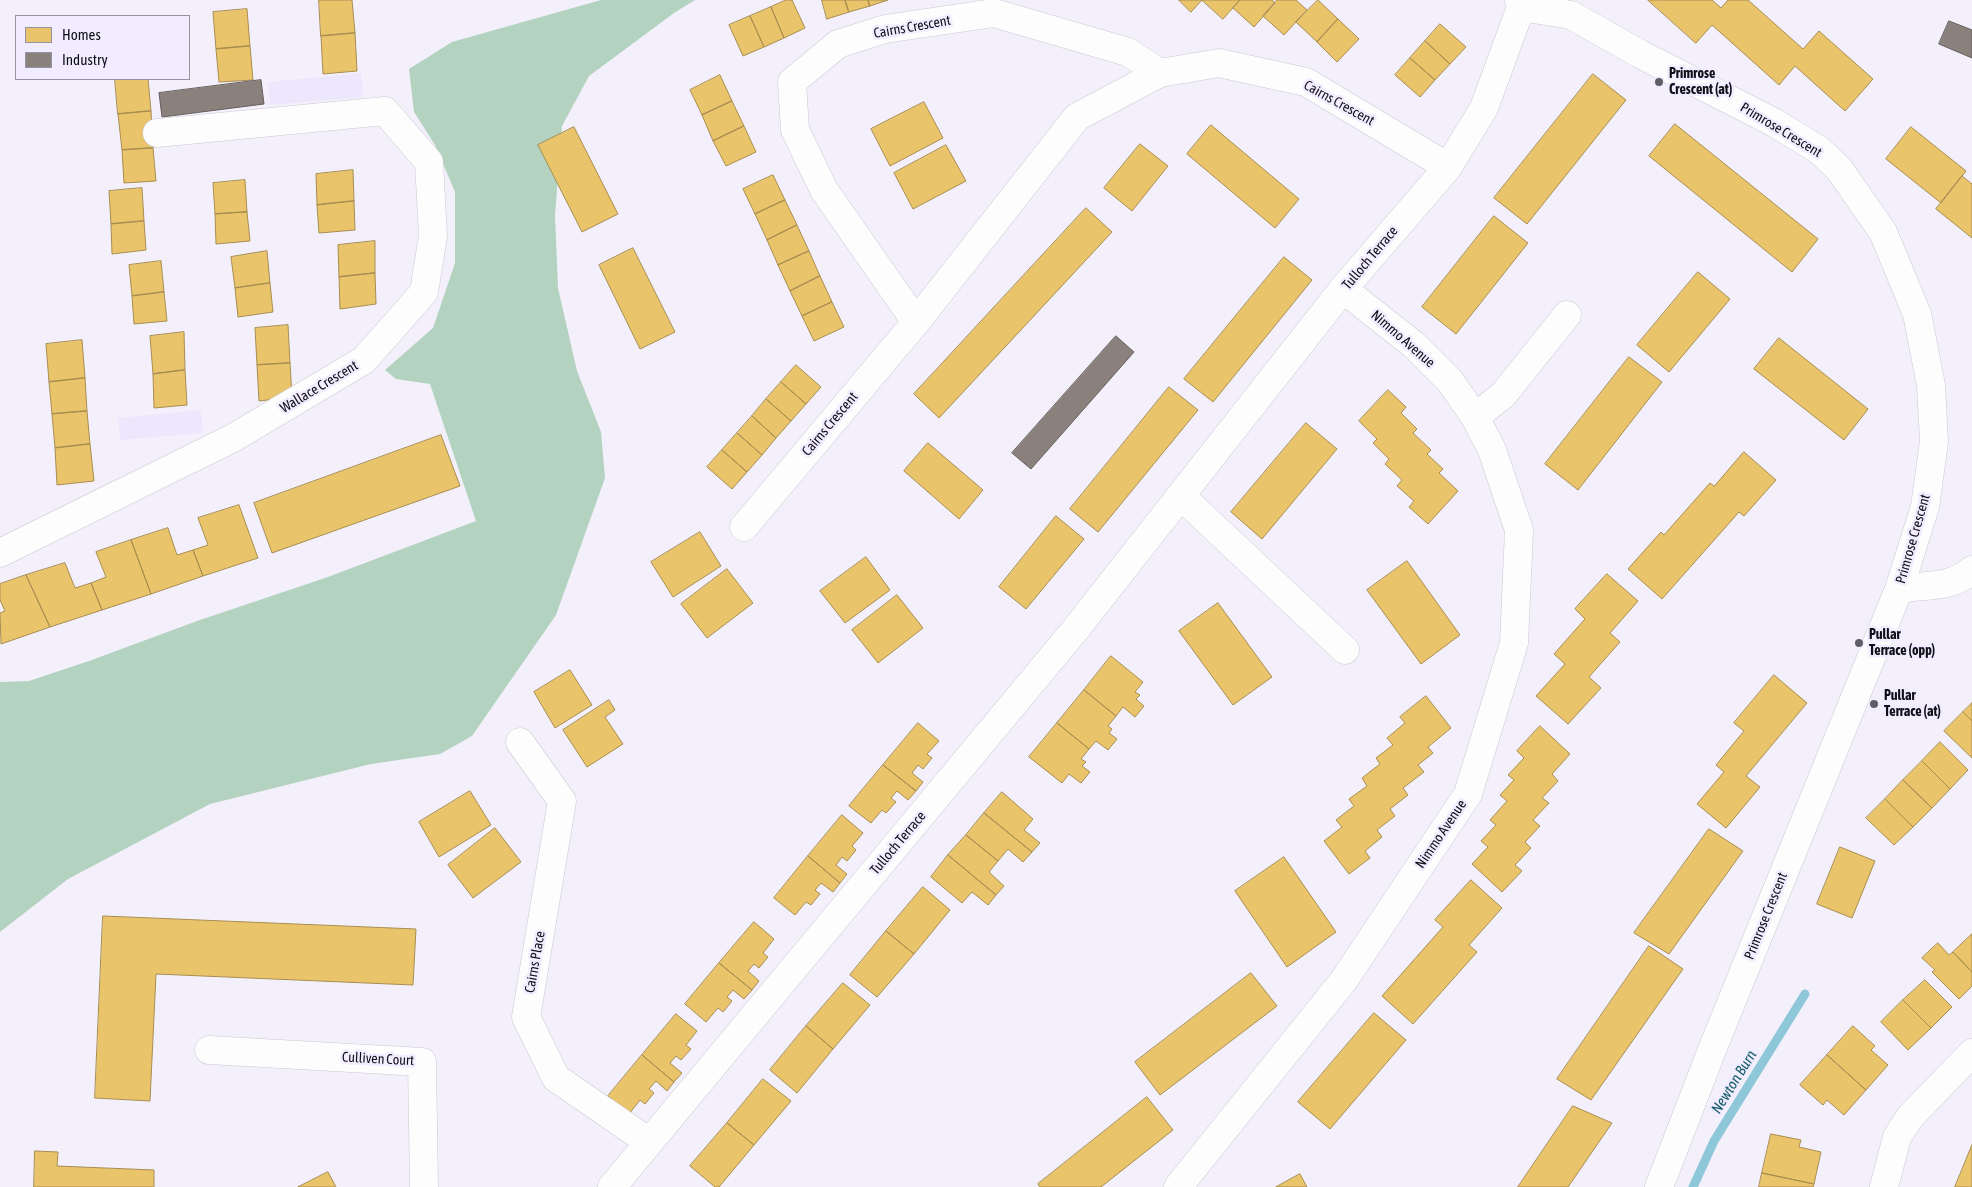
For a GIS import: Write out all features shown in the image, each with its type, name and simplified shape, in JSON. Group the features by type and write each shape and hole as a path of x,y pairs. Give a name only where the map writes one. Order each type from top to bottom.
{"street":[{"name":"Tulloch Terrace","path":"612,1187 1075,630 1343,289 1448,167 1484,108 1520,3"},
{"name":"Primrose Crescent","path":"1520,3 1571,15 1640,54 1775,124 1819,150 1839,169 1883,232 1917,314 1931,385 1934,442 1925,507 1899,589 1712,1050 1659,1187"},
{"name":"Cairns Crescent","path":"916,322 824,190 795,130 792,82 838,44 885,29 994,13 1128,52 1160,73"},
{"name":"Cairns Crescent","path":"744,527 916,322 1077,117 1160,73 1219,63 1306,82 1448,167"},
{"name":"Wallace Crescent","path":"0,553 233,438 364,360 424,292 433,236 429,162 385,110 157,133"},
{"name":"Nimmo Avenue","path":"1178,1187 1344,980 1468,794 1514,643 1519,530 1492,450 1475,417 1450,381 1414,345 1343,289"},
{"path":"1475,417 1503,396 1567,315"},
{"path":"1181,496 1345,650"},
{"path":"1899,589 1920,585 1938,586 1962,578 1972,570"},
{"name":"Cairns Place","path":"520,742 562,800 526,1017 556,1078 649,1142"},
{"name":"Culliven Court","path":"208,1050 422,1062 424,1187"},
{"path":"1884,1187 1897,1137 1910,1117 1972,1053"}],"shaded area":[{"path":"361,73 363,97 270,105 268,82"},
{"path":"201,410 203,433 120,440 118,418"}],"green space":[{"path":"601,0 695,0 674,13 589,76 562,126 555,215 558,288 577,371 601,432 605,478 556,615 472,736 440,754 371,764 210,804 68,879 0,932 0,682 29,681 89,661 197,621 328,577 476,521 430,384 396,379 385,370 433,328 455,263 455,192 435,145 414,112 409,69 452,42"}],"building: Homes":[{"path":"319,0 352,0 355,33 321,36"},
{"path":"786,0 792,0 805,28 784,38 771,7"},
{"path":"822,0 845,0 849,12 827,19"},
{"path":"845,0 868,0 870,6 849,12"},
{"path":"868,0 888,0 870,6"},
{"path":"1179,0 1202,0 1191,12"},
{"path":"1202,0 1240,0 1223,19"},
{"path":"1240,0 1272,0 1275,3 1254,27 1233,8"},
{"path":"1277,0 1296,0 1307,10 1284,35 1263,16"},
{"path":"1318,0 1338,19 1317,42 1296,22"},
{"path":"1648,0 1712,0 1721,8 1728,0 1748,0 1803,49 1819,31 1873,79 1845,111 1795,66 1779,85 1712,25 1696,43"},
{"path":"771,7 784,38 764,47 750,16"},
{"path":"247,9 250,46 216,49 213,12"},
{"path":"750,16 764,47 743,56 729,25"},
{"path":"1338,19 1359,39 1337,62 1317,42"},
{"path":"1440,24 1466,47 1450,64 1425,41"},
{"path":"355,33 357,71 323,74 321,36"},
{"path":"1425,41 1450,64 1435,80 1410,58"},
{"path":"250,46 253,80 219,82 216,49"},
{"path":"1410,58 1435,80 1420,97 1395,75"},
{"path":"1593,74 1626,100 1527,224 1494,198"},
{"path":"720,75 732,101 702,115 690,90"},
{"path":"115,80 148,80 151,111 118,114"},
{"path":"732,101 744,126 713,141 702,115"},
{"path":"924,102 943,138 890,166 871,129"},
{"path":"151,111 153,148 122,150 118,114"},
{"path":"1675,124 1818,239 1792,272 1649,156"},
{"path":"1211,125 1299,199 1275,228 1187,154"},
{"path":"744,126 756,152 726,166 713,141"},
{"path":"574,127 618,214 582,232 538,145"},
{"path":"1911,127 1966,171 1941,203 1886,159"},
{"path":"1140,144 1168,166 1132,211 1104,188"},
{"path":"946,145 966,181 913,209 894,173"},
{"path":"153,148 156,181 124,183 122,150"},
{"path":"353,170 354,201 317,205 316,174"},
{"path":"773,175 785,200 755,214 743,189"},
{"path":"1962,176 1972,184 1972,238 1936,209"},
{"path":"245,180 247,212 215,214 213,183"},
{"path":"142,188 144,221 111,224 109,191"},
{"path":"785,200 797,225 767,240 755,214"},
{"path":"354,201 355,230 319,233 317,205"},
{"path":"1086,208 1112,232 939,418 914,394"},
{"path":"247,212 250,241 216,244 215,214"},
{"path":"1494,216 1528,243 1456,334 1422,307"},
{"path":"144,221 146,250 112,254 111,224"},
{"path":"797,225 809,251 778,265 767,240"},
{"path":"375,241 375,273 339,277 338,245"},
{"path":"633,248 675,332 640,349 599,265"},
{"path":"267,251 270,283 235,288 231,257"},
{"path":"809,251 820,276 790,291 778,265"},
{"path":"1284,257 1312,280 1213,402 1184,379"},
{"path":"161,261 164,292 132,296 129,265"},
{"path":"1698,272 1730,299 1669,372 1637,345"},
{"path":"375,273 376,304 340,309 339,277"},
{"path":"820,276 832,302 802,316 790,291"},
{"path":"270,283 273,312 238,317 235,288"},
{"path":"164,292 167,321 134,324 132,296"},
{"path":"832,302 844,327 814,341 802,316"},
{"path":"288,325 290,363 257,365 255,328"},
{"path":"184,332 185,370 153,374 150,336"},
{"path":"1779,338 1868,409 1844,440 1754,369"},
{"path":"82,340 85,378 49,382 46,344"},
{"path":"1629,357 1662,382 1578,490 1545,464"},
{"path":"290,363 292,397 259,401 257,365"},
{"path":"796,365 821,387 806,404 781,382"},
{"path":"185,370 187,405 154,408 153,374"},
{"path":"85,378 87,411 52,414 49,382"},
{"path":"781,382 806,404 791,421 766,399"},
{"path":"1169,387 1198,410 1098,532 1070,509"},
{"path":"1388,390 1406,407 1401,413 1417,429 1413,433 1431,450 1427,454 1443,469 1439,473 1458,491 1428,524 1409,507 1414,501 1397,486 1402,480 1385,464 1389,459 1373,443 1377,439 1359,421"},
{"path":"766,399 791,421 776,438 752,416"},
{"path":"87,411 90,444 55,448 52,414"},
{"path":"752,416 776,438 762,455 737,433"},
{"path":"1306,423 1337,449 1262,539 1231,512"},
{"path":"737,433 762,455 747,472 722,450"},
{"path":"441,435 460,486 272,553 254,503"},
{"path":"928,443 983,490 959,519 904,471"},
{"path":"90,444 94,481 57,485 55,448"},
{"path":"722,450 747,472 732,489 707,467"},
{"path":"1744,452 1776,480 1744,516 1739,512 1662,599 1628,569 1661,532 1664,535 1710,483 1714,486"},
{"path":"239,505 258,558 203,576 193,550 208,545 198,518"},
{"path":"1056,516 1084,539 1026,609 999,587"},
{"path":"168,528 177,555 193,550 203,576 151,594 131,540"},
{"path":"700,532 721,566 673,597 651,562"},
{"path":"131,540 151,594 102,610 91,583 106,577 96,552"},
{"path":"866,557 890,590 845,623 820,591"},
{"path":"1407,561 1460,635 1421,664 1367,590"},
{"path":"65,563 75,588 91,583 102,610 50,627 26,575"},
{"path":"727,569 753,603 707,638 681,604"},
{"path":"1607,574 1638,601 1610,633 1620,642 1589,677 1601,688 1568,724 1536,696 1565,664 1554,654 1585,619 1575,609"},
{"path":"26,575 50,627 1,644 0,613 5,611 0,600 0,584"},
{"path":"897,595 923,628 878,663 852,630"},
{"path":"1218,603 1272,677 1233,705 1179,631"},
{"path":"1111,656 1143,682 1135,692 1140,695 1136,699 1144,706 1135,717 1123,707 1116,716 1084,690"},
{"path":"570,670 592,705 555,728 534,692"},
{"path":"1774,675 1807,703 1746,776 1760,787 1726,828 1697,804 1724,772 1716,765 1744,731 1734,723"},
{"path":"1084,690 1116,716 1108,726 1112,729 1109,733 1117,739 1108,750 1096,741 1089,749 1057,723"},
{"path":"1426,696 1451,728 1428,747 1433,753 1418,765 1424,772 1403,788 1408,795 1390,809 1395,816 1377,830 1382,837 1365,851 1370,858 1349,874 1324,841 1342,827 1336,820 1354,806 1349,799 1367,786 1362,778 1380,764 1376,758 1393,745 1387,738 1405,723 1400,717"},
{"path":"609,700 615,710 605,717 623,744 587,767 563,730"},
{"path":"1972,703 1972,721 1963,712"},
{"path":"1963,712 1972,721 1972,758 1944,731"},
{"path":"918,723 939,741 927,754 932,758 923,769 918,765 912,773 923,782 916,791 883,765"},
{"path":"1057,723 1089,749 1081,759 1086,762 1082,766 1090,772 1081,783 1069,774 1062,783 1029,757"},
{"path":"1540,726 1570,754 1552,774 1558,781 1542,798 1549,803 1533,820 1540,826 1525,842 1531,848 1515,865 1522,871 1502,892 1472,864 1488,847 1481,841 1496,825 1490,820 1507,801 1500,795 1514,780 1508,775 1524,758 1517,751"},
{"path":"1940,742 1968,770 1950,789 1922,761"},
{"path":"1922,761 1950,789 1932,808 1903,780"},
{"path":"883,765 916,791 908,800 897,791 891,798 896,802 886,813 882,810 871,823 849,806"},
{"path":"1903,780 1932,808 1913,827 1885,799"},
{"path":"470,791 491,825 439,857 419,822"},
{"path":"1002,792 1033,819 1024,830 1040,843 1032,852 984,813"},
{"path":"1885,799 1913,827 1894,845 1866,818"},
{"path":"984,813 1032,852 1023,862 1008,849 998,861 966,835"},
{"path":"842,815 863,833 852,846 856,850 847,861 842,857 836,865 847,874 840,883 808,856"},
{"path":"495,828 521,862 473,898 448,865"},
{"path":"1709,829 1743,851 1669,954 1634,933"},
{"path":"966,835 998,861 989,872 1004,886 996,895 948,855"},
{"path":"1840,847 1875,861 1852,918 1817,904"},
{"path":"948,855 996,895 988,905 972,892 962,903 931,877"},
{"path":"808,856 840,883 833,892 821,883 815,890 820,894 811,905 806,902 795,915 774,898"},
{"path":"1284,857 1336,932 1287,967 1235,891"},
{"path":"1471,880 1502,908 1469,945 1477,952 1413,1024 1382,996 1443,927 1435,920"},
{"path":"923,887 950,910 914,954 886,931"},
{"path":"103,916 416,929 413,985 156,974 150,1101 95,1098"},
{"path":"754,922 774,939 763,953 768,957 759,968 754,964 748,971 759,981 752,990 719,963"},
{"path":"886,931 914,954 877,997 850,975"},
{"path":"1972,934 1972,972 1953,952"},
{"path":"1938,943 1949,955 1953,952 1972,972 1972,986 1959,999 1932,972 1935,970 1922,958"},
{"path":"1649,946 1683,969 1591,1100 1557,1079"},
{"path":"719,963 752,990 744,999 733,990 727,997 732,1001 723,1012 718,1008 706,1022 685,1004"},
{"path":"1251,973 1277,1006 1160,1095 1135,1062"},
{"path":"1925,980 1952,1007 1931,1028 1903,1000"},
{"path":"843,983 870,1005 833,1049 806,1026"},
{"path":"1903,1000 1931,1028 1908,1050 1881,1022"},
{"path":"1374,1013 1406,1040 1330,1129 1298,1102"},
{"path":"676,1014 697,1031 686,1045 691,1049 681,1060 676,1056 670,1063 682,1073 674,1082 642,1055"},
{"path":"806,1026 833,1049 797,1093 770,1070"},
{"path":"1853,1026 1875,1046 1871,1050 1888,1065 1866,1090 1827,1055"},
{"path":"642,1055 674,1082 667,1091 656,1081 649,1089 654,1093 645,1104 640,1100 629,1114 608,1096"},
{"path":"1827,1055 1866,1090 1844,1115 1827,1100 1823,1105 1800,1085"},
{"path":"763,1079 791,1101 754,1145 727,1123"},
{"path":"1147,1097 1173,1130 1101,1187 1040,1187 1038,1184"},
{"path":"1573,1106 1612,1123 1568,1187 1518,1187"},
{"path":"727,1123 754,1145 719,1187 715,1187 690,1166"},
{"path":"1771,1134 1801,1140 1799,1147 1821,1152 1814,1184 1762,1173"},
{"path":"1972,1145 1972,1187 1955,1187"},
{"path":"35,1151 58,1152 57,1166 154,1170 154,1187 34,1187"},
{"path":"328,1172 336,1187 298,1187"},
{"path":"1762,1173 1814,1184 1813,1187 1759,1187"},
{"path":"1300,1174 1307,1187 1276,1187"}],"building: Industry":[{"path":"1949,21 1972,30 1972,58 1939,44"},
{"path":"261,80 264,104 162,117 159,93"},
{"path":"1116,336 1134,352 1031,469 1012,453"}],"waterway":[{"name":"Newton Burn","path":"1693,1187 1714,1141 1805,994"}],"place":[{"name":"Primrose Crescent (at)","path":"1659,82"},
{"name":"Pullar Terrace (opp)","path":"1859,643"},
{"name":"Pullar Terrace (at)","path":"1874,704"}]}
